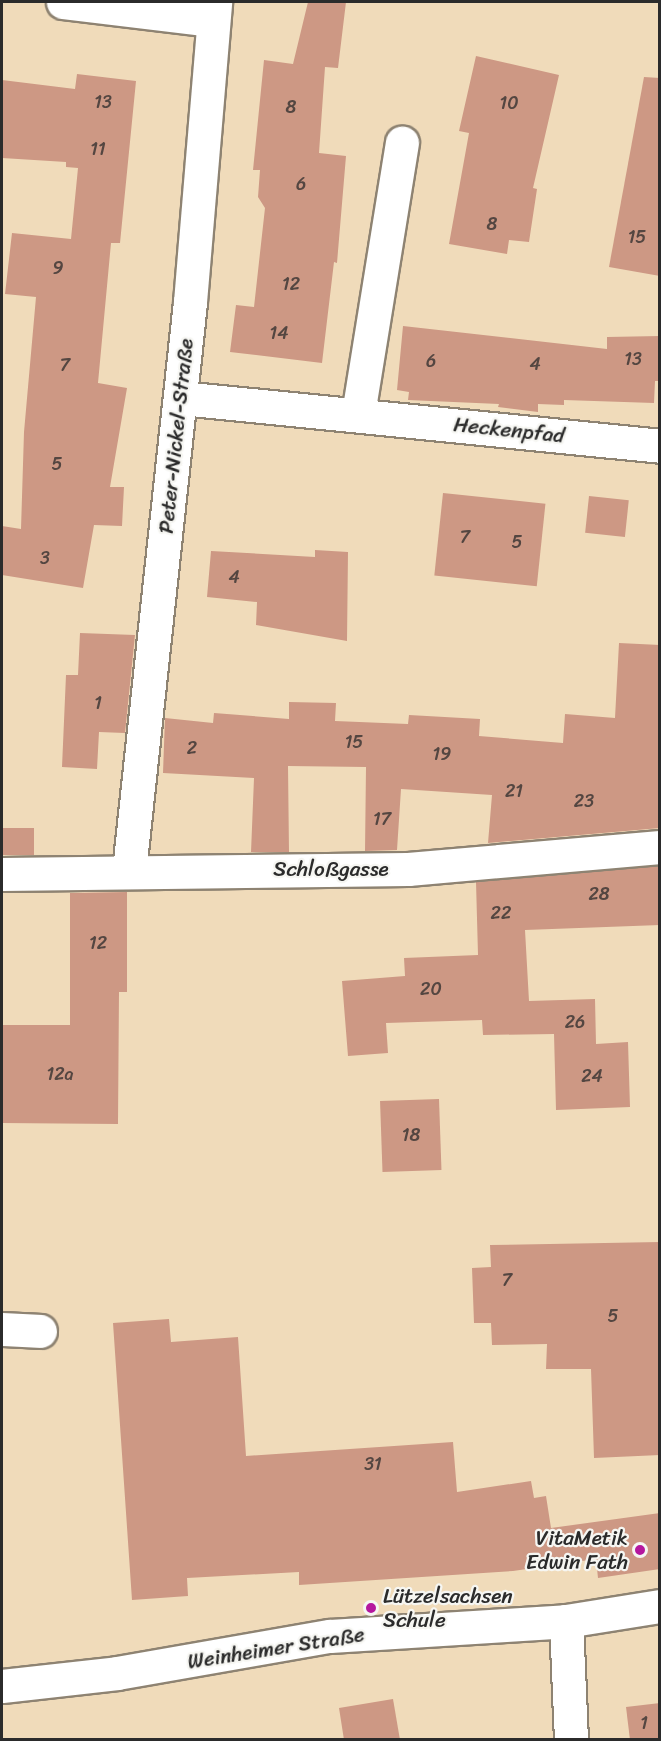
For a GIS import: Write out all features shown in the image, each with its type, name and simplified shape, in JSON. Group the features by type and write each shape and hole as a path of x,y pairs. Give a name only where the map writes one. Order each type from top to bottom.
{"street":[{"path":"63,2 213,11"},
{"name":"Peter-Nickel-Straße","path":"129,870 180,398 213,11"},
{"path":"358,414 402,143"},
{"name":"Heckenpfad","path":"180,398 660,446"},
{"name":"Schloßgasse","path":"2,874 129,870 408,869 660,847"},
{"path":"2,1329 40,1331"},
{"name":"Weinheimer Straße","path":"2,1686 117,1673 330,1636 566,1621 660,1606"},
{"path":"566,1621 571,1740"}],"building":[{"path":"308,2 346,2 338,68 325,67 319,153 346,156 337,263 334,262 322,363 230,352 236,305 254,307 265,208 258,197 260,170 253,170 264,60 293,64"},
{"path":"476,56 559,75 533,188 537,189 529,242 509,240 507,254 449,244 469,133 459,131"},
{"path":"77,74 136,81 120,243 111,243 98,383 127,388 110,487 124,487 122,526 94,525 83,588 2,575 2,526 21,529 24,432 36,297 5,294 12,233 71,239 78,168 66,167 66,162 2,158 2,80 75,89"},
{"path":"644,77 660,78 660,276 609,267"},
{"path":"403,326 607,349 607,337 660,336 660,381 655,381 654,403 564,400 564,405 538,404 538,412 498,407 499,404 408,400 409,392 397,390"},
{"path":"443,493 545,504 537,586 434,576"},
{"path":"589,496 629,500 625,537 585,533"},
{"path":"315,550 348,552 347,641 256,625 257,602 207,597 211,551 315,557"},
{"path":"80,633 135,635 125,733 99,732 97,769 62,767 66,675 78,675"},
{"path":"619,643 660,645 660,828 488,843 492,795 401,789 397,850 365,851 366,767 288,766 289,852 251,852 254,778 163,773 165,718 213,723 214,713 289,719 289,702 336,703 335,721 408,724 409,715 480,719 479,736 563,743 565,714 615,718"},
{"path":"2,828 34,828 34,855 2,855"},
{"path":"660,866 660,925 525,930 529,1001 595,999 596,1044 628,1042 630,1107 556,1110 554,1034 483,1035 482,1020 386,1023 388,1053 348,1056 342,981 405,976 404,958 478,955 476,882"},
{"path":"127,892 127,992 119,992 118,1124 2,1123 2,1025 70,1025 70,893"},
{"path":"439,1099 441,1170 383,1172 380,1101"},
{"path":"660,1242 660,1455 594,1458 591,1369 546,1369 547,1344 492,1345 491,1323 474,1323 472,1268 491,1267 490,1245"},
{"path":"169,1319 171,1342 238,1337 246,1456 453,1442 457,1492 531,1481 534,1498 546,1496 551,1528 660,1513 660,1569 598,1578 596,1559 513,1571 299,1585 299,1572 187,1578 188,1596 132,1600 113,1323"},
{"path":"393,1699 400,1740 344,1740 339,1708"},
{"path":"660,1703 660,1740 630,1740 626,1707"}],"place":[{"name":"VitaMetik Edwin Fath","path":"640,1550"},
{"name":"Lützelsachsen Schule","path":"371,1608"}]}
